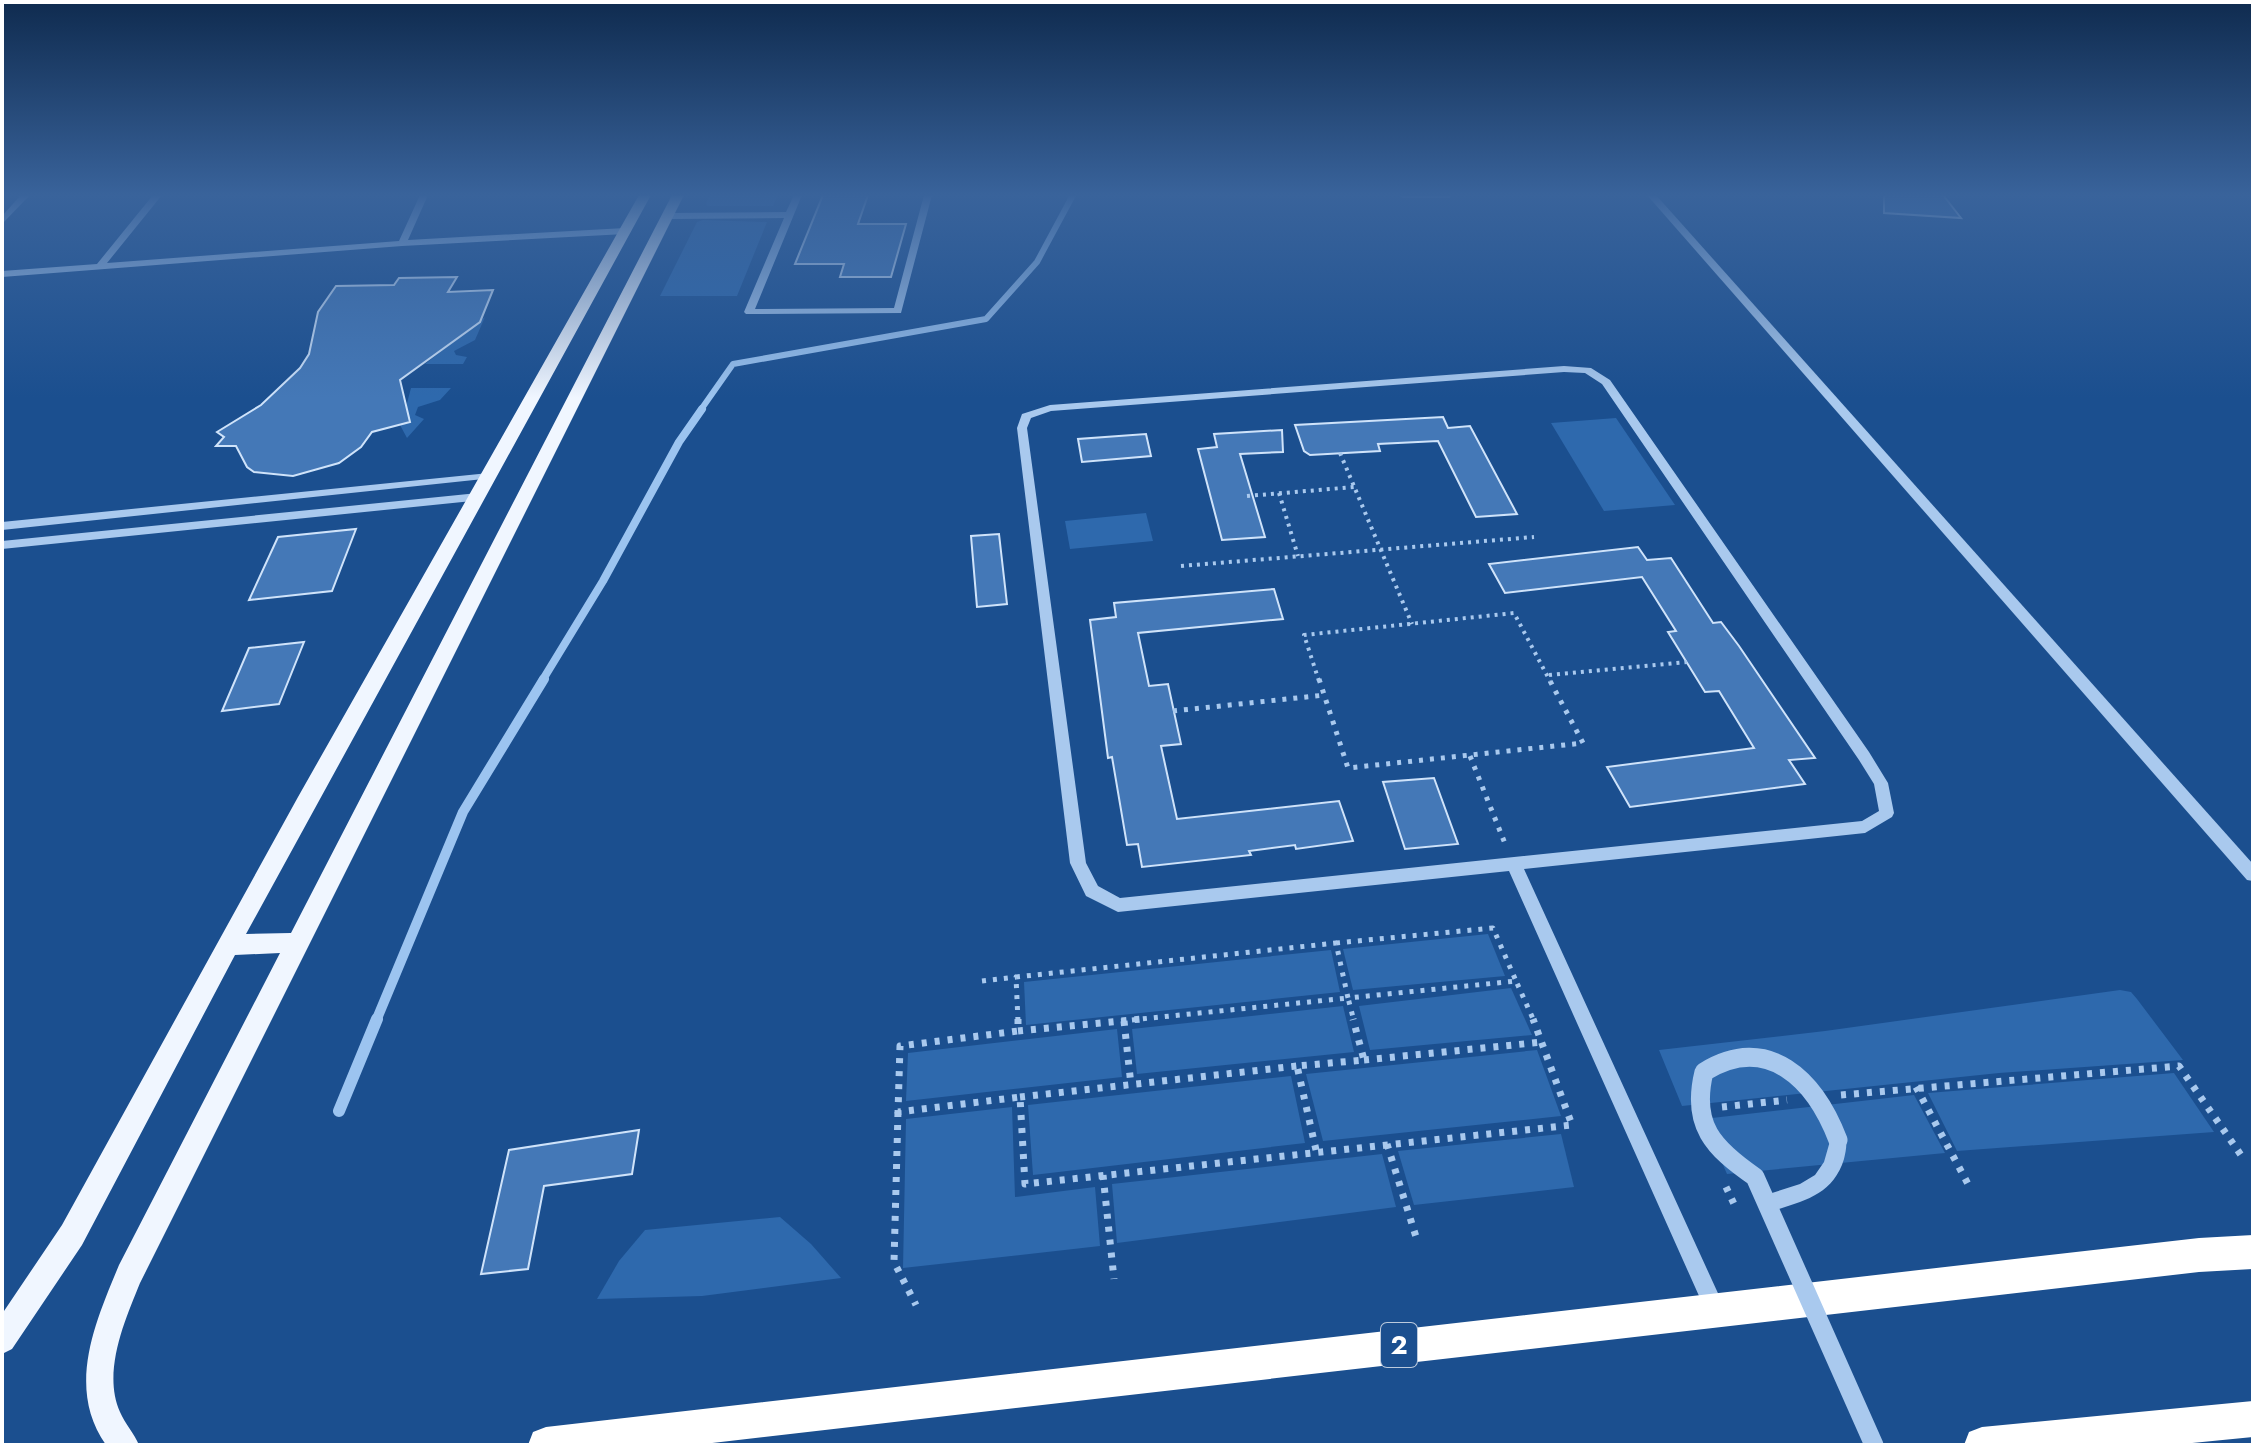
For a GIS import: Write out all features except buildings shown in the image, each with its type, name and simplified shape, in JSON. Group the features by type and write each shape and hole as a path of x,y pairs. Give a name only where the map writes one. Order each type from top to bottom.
{"highway":[{"name":"2","path":"546,1445 2199,1255 2253,1252"},
{"path":"1982,1445 2172,1435 2253,1419"}],"main road":[{"path":"2,1339 72,1235 228,945 607,263"},
{"path":"124,1445 107,1419 99,1381 109,1327 129,1275 643,263"},
{"path":"228,945 296,943"}],"street":[{"path":"99,267 103,263"},
{"path":"2,274 155,263"},
{"path":"769,263 749,312 898,311 911,263"},
{"path":"1711,263 2253,875"},
{"path":"1564,369 1587,370 1606,382 1864,756 1881,783 1887,813 1865,827 1513,862 1118,905 1092,891 1078,863 1022,428 1026,416 1050,408 1564,369"},
{"path":"2,526 489,476"},
{"path":"372,508 379,487"},
{"path":"2,545 478,497"},
{"path":"1513,862 1715,1310"},
{"path":"1779,1200 1809,1191 1826,1179 1836,1161 1838,1140 1831,1117 1817,1095 1798,1077 1775,1062 1751,1055 1730,1055 1704,1072 1697,1102 1710,1139 1729,1161 1755,1177 1874,1445"}],"path":[{"path":"1340,453 1412,624"},
{"path":"1247,496 1354,487"},
{"path":"1279,493 1298,556"},
{"path":"1181,566 1534,537"},
{"path":"1514,613 1549,675 1583,743 1348,768 1304,635 1514,613"},
{"path":"1549,675 1687,662"},
{"path":"1173,711 1325,695"},
{"path":"1470,756 1513,862"},
{"path":"982,981 1493,928 1543,1042 1572,1125 1316,1150 1025,1184 1020,1097"},
{"path":"1336,943 1364,1060"},
{"path":"1016,977 1018,1031"},
{"path":"916,1305 894,1262 900,1046 1018,1031 1516,981"},
{"path":"1124,1021 1131,1085"},
{"path":"898,1112 1297,1066 1543,1042"},
{"path":"1297,1066 1316,1150"},
{"path":"1826,1096 2179,1066 2243,1158"},
{"path":"1916,1087 1968,1184"},
{"path":"1707,1108 1796,1099"},
{"path":"1387,1144 1417,1240"},
{"path":"1103,1175 1114,1279"},
{"path":"1722,1177 1734,1204"}],"shaded area":[{"path":"677,263 751,263 737,296 660,296"},
{"path":"485,317 475,340 454,351 456,355 467,357 463,364 425,364"},
{"path":"411,388 451,388 440,400 418,407 415,415 424,419 407,438 400,425 410,422 406,407"},
{"path":"1616,418 1675,505 1604,511 1551,423"},
{"path":"1146,513 1153,541 1070,549 1065,521"},
{"path":"1488,934 1505,976 1353,990 1343,949"},
{"path":"1331,950 1340,992 1026,1025 1024,982"},
{"path":"1511,988 1532,1035 1370,1050 1359,1006"},
{"path":"2120,990 2131,992 2183,1060 1999,1073 1682,1106 1659,1050 1825,1031"},
{"path":"1343,1006 1354,1052 1137,1074 1132,1029"},
{"path":"1117,1029 1122,1077 906,1101 908,1053"},
{"path":"1537,1050 1561,1116 1323,1141 1306,1074"},
{"path":"2174,1073 2214,1132 1957,1151 1928,1093"},
{"path":"1291,1076 1305,1143 1033,1175 1028,1105"},
{"path":"1914,1095 1945,1153 1727,1174 1703,1119"},
{"path":"1012,1107 1015,1197 1095,1187 1100,1246 903,1268 906,1119"},
{"path":"1561,1134 1574,1187 1414,1205 1398,1151"},
{"path":"1382,1154 1396,1207 1117,1243 1112,1184"},
{"path":"780,1217 811,1244 841,1278 702,1296 597,1299 619,1261 645,1230"}],"waterway":[{"path":"700,411 733,364 986,319 1037,263"},
{"path":"542,681 603,581 679,442 702,409"},
{"path":"376,1021 463,812 544,679"},
{"path":"339,1111 377,1019"}]}
